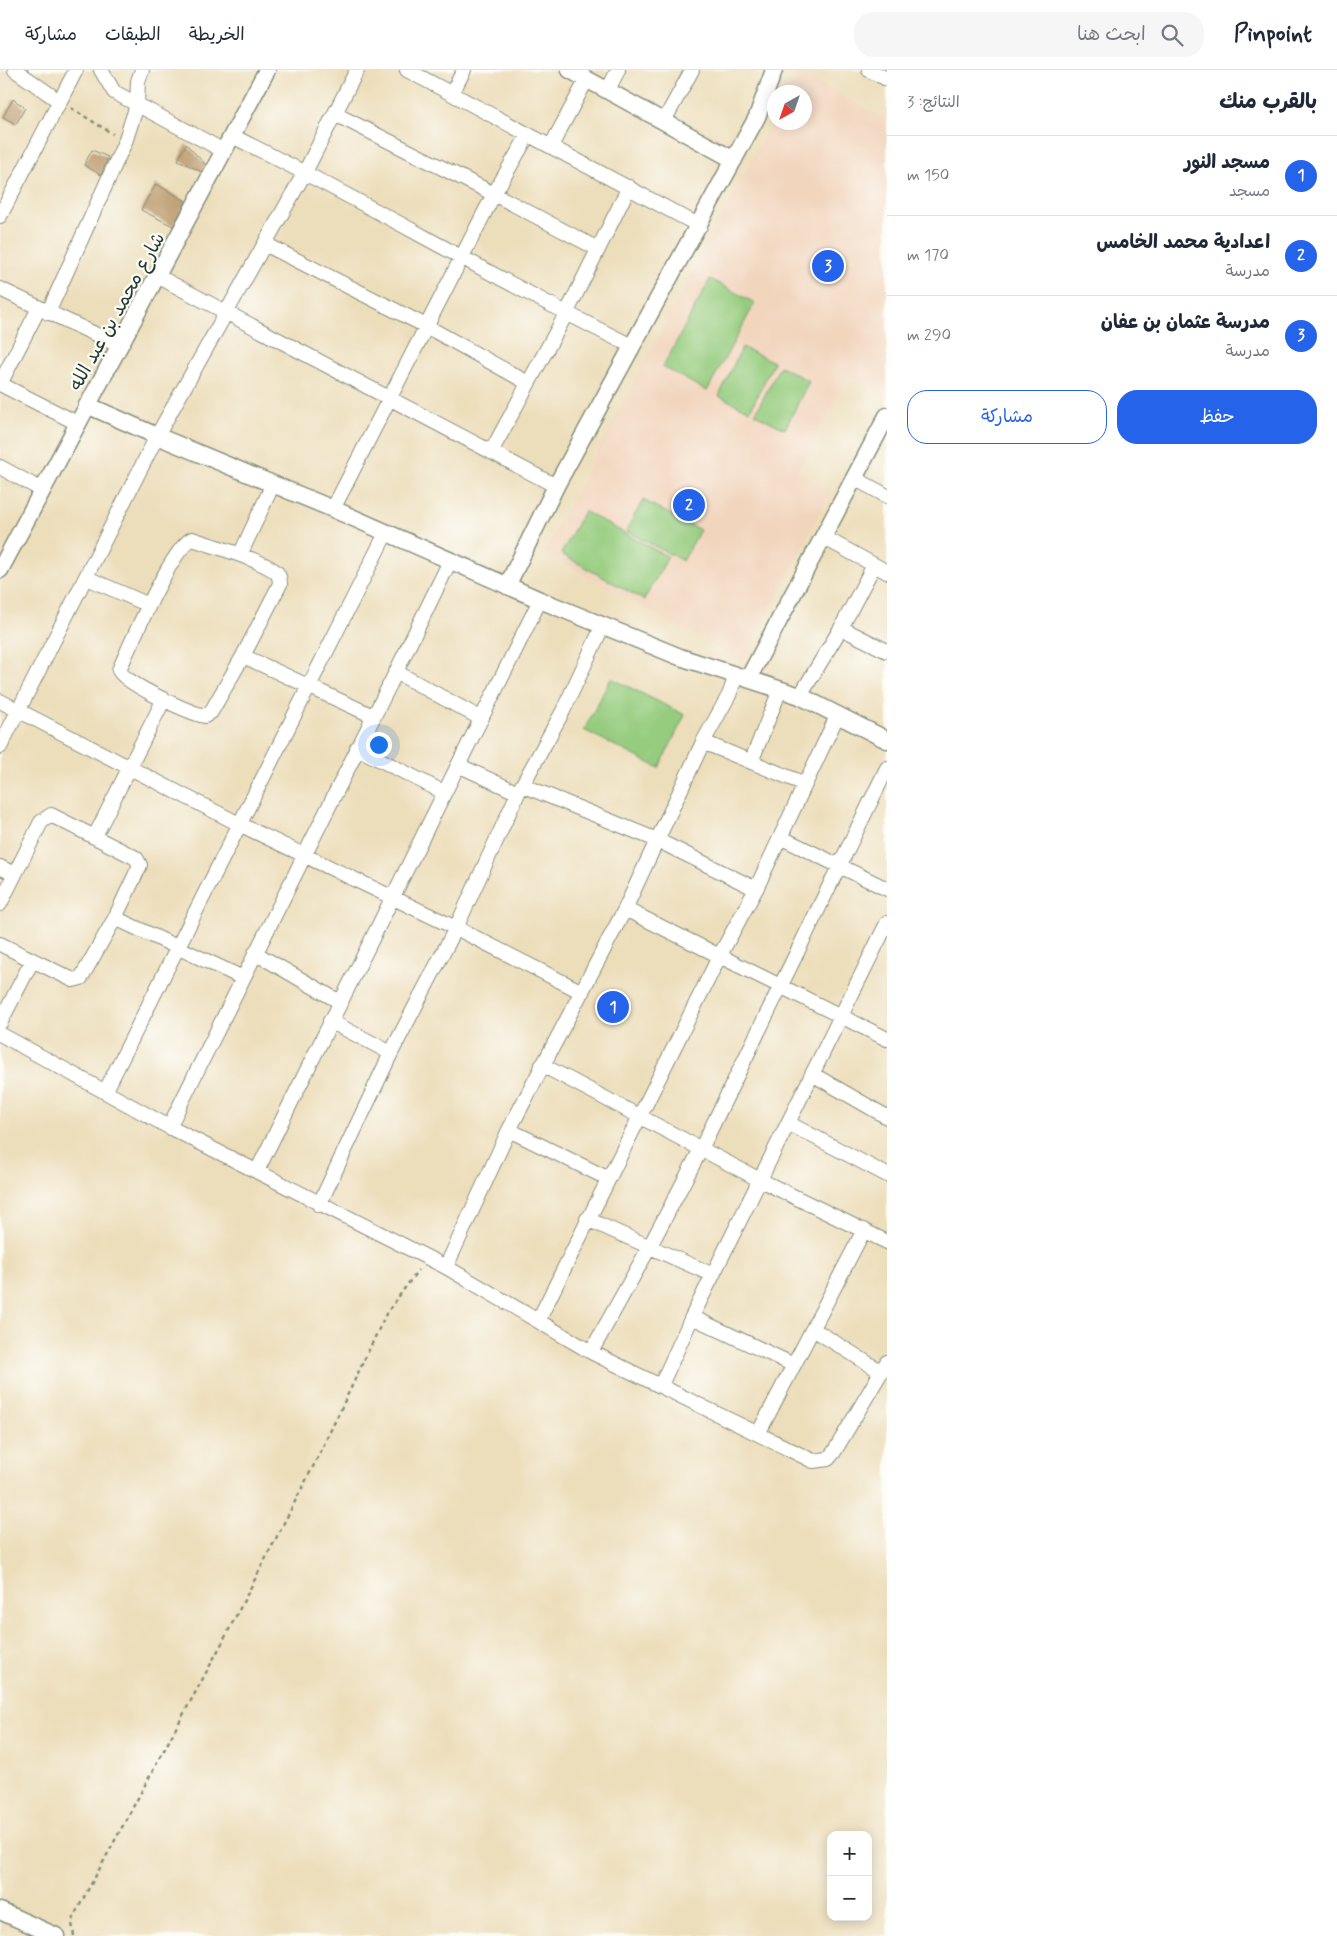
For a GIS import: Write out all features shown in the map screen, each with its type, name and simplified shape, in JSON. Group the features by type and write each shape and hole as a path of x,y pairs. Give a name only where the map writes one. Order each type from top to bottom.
{"street":[{"path":"15,70 59,101"},
{"path":"0,216 76,70"},
{"path":"100,70 114,92 224,151"},
{"path":"77,423 0,384 43,310 125,142 137,105 138,81 142,70"},
{"name":"شارع محمد بن عبد الله","path":"0,570 77,423 159,276 267,70"},
{"path":"0,747 17,710 87,578 157,436 305,172 357,70"},
{"path":"408,70 700,226"},
{"path":"452,93 464,70"},
{"path":"570,70 734,160"},
{"path":"608,90 618,70"},
{"path":"664,121 692,70"},
{"path":"507,586 556,486 700,226 757,117 774,70"},
{"path":"869,70 887,79"},
{"path":"551,146 587,79"},
{"path":"335,114 598,249"},
{"path":"333,509 494,194 528,135"},
{"path":"232,136 305,172 566,314 632,346"},
{"path":"491,452 566,314 628,187"},
{"path":"265,244 426,326 528,383"},
{"path":"159,276 227,314 556,486"},
{"path":"0,289 120,346"},
{"path":"87,405 333,509 386,534 540,600 680,657 800,696 887,740"},
{"path":"446,1267 509,1130 625,909 703,742 823,537 887,416"},
{"path":"0,467 42,490"},
{"path":"854,478 887,496"},
{"path":"240,555 273,484"},
{"path":"104,1092 241,825 386,534"},
{"path":"823,537 887,572"},
{"path":"192,539 240,555 275,572 280,580 280,584 243,656 209,715 200,715 125,679 119,670 149,605 181,547 188,540 192,539"},
{"path":"169,1127 450,561"},
{"path":"800,696 841,628 874,565"},
{"path":"87,578 149,605"},
{"path":"257,1171 443,792 540,600"},
{"path":"319,1205 391,1053 456,928 520,789 563,711 603,625"},
{"path":"841,628 887,651"},
{"path":"243,656 374,716"},
{"path":"396,672 480,718"},
{"path":"751,762 780,690"},
{"path":"95,836 164,699"},
{"path":"0,702 241,825 456,928 582,992"},
{"path":"538,1321 607,1178 720,955 782,838 838,714"},
{"path":"703,742 805,784"},
{"path":"357,748 443,792"},
{"path":"458,765 657,840 756,889"},
{"path":"591,1352 701,1149 779,985 887,768"},
{"path":"0,904 41,822 47,816 51,815 95,836 136,858 140,865 115,918 81,978 73,980 0,944"},
{"path":"782,838 887,889"},
{"path":"0,867 14,874"},
{"path":"625,909 887,1039"},
{"path":"115,918 243,978"},
{"path":"661,1385 692,1317 840,1017 881,951 887,923"},
{"path":"255,953 340,1002"},
{"path":"0,1023 32,961"},
{"path":"330,1021 391,1053"},
{"path":"0,1034 169,1127 257,1171 319,1205 446,1267 591,1352 813,1461 828,1459 834,1452 884,1367 813,1329"},
{"path":"542,1065 760,1180 887,1242"},
{"path":"812,1074 887,1117"},
{"path":"788,1123 887,1175"},
{"path":"509,1130 607,1178"},
{"path":"587,1219 713,1276"},
{"path":"758,1434 864,1230"},
{"path":"692,1317 794,1365"},
{"path":"0,1911 56,1936"}],"path":[{"path":"59,101 125,142"},
{"path":"74,1936 72,1923 76,1912 220,1647 319,1455 386,1314 404,1286 429,1259"}],"shaded area":[{"path":"799,73 887,120 887,396 848,375 798,472 831,491 743,662 544,552 768,130 812,130 812,85 792,85"}],"green space":[{"path":"710,279 755,303 707,391 663,367"},
{"path":"742,347 774,362 750,411 719,396"},
{"path":"780,366 809,381 785,429 755,414"},
{"path":"643,500 700,530 683,561 626,531"},
{"path":"584,511 668,557 644,600 561,554"},
{"path":"611,678 685,715 659,768 584,730"}],"building":[{"path":"13,99 25,108 16,124 3,117"},
{"path":"186,144 206,165 202,172 178,160"},
{"path":"92,150 108,157 101,175 84,165"},
{"path":"156,184 186,201 173,226 141,210"}],"place":[{"name":"مدرسة عثمان بن عفان","path":"828,266"},
{"name":"اعدادية محمد الخامس","path":"689,505"},
{"name":"مسجد النور","path":"613,1007"}]}
